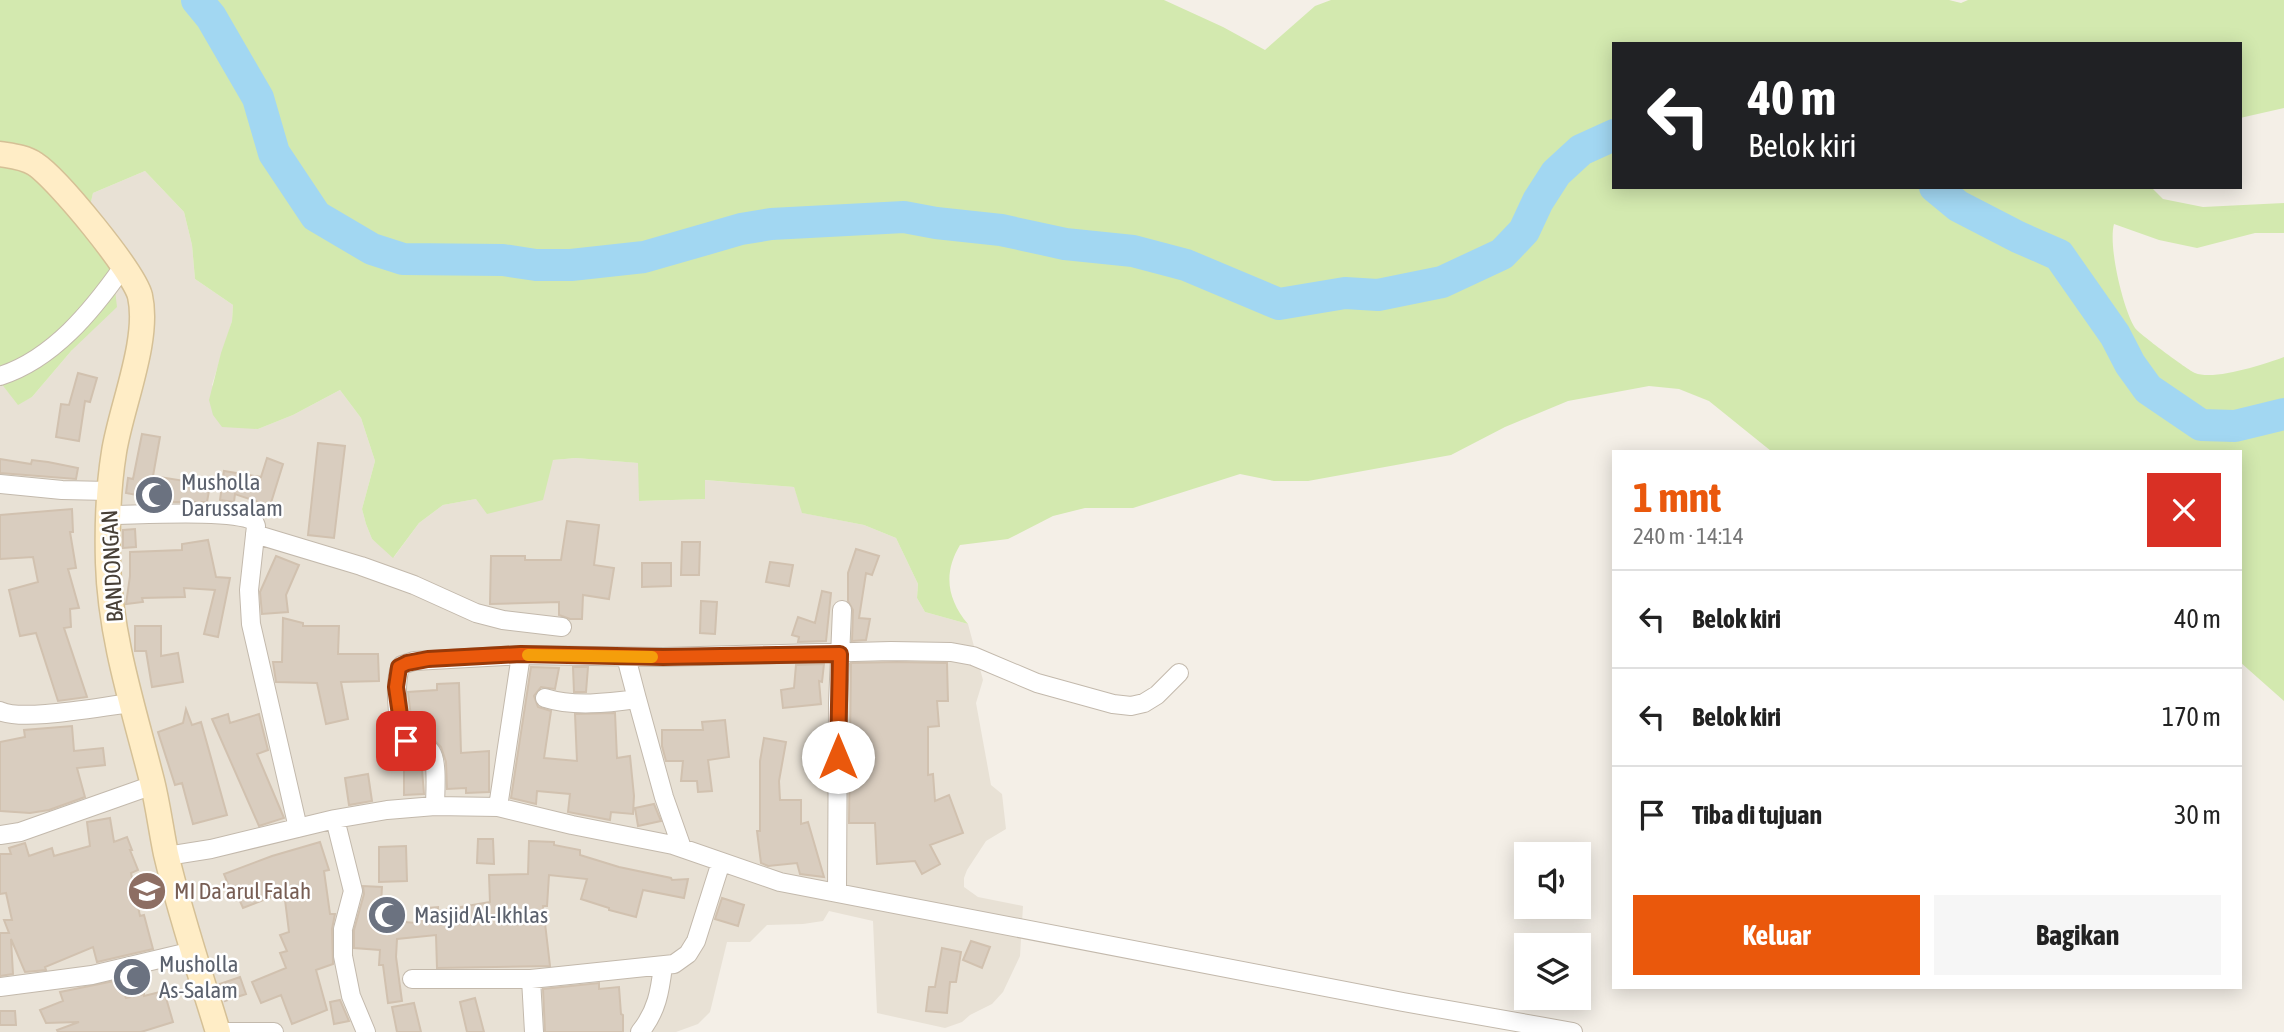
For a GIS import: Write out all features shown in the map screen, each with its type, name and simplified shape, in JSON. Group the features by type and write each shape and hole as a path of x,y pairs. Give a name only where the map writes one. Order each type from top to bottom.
{"street":[{"name":"BANDONGAN","path":"0,154 23,158 45,172 85,216 137,286 142,316 137,355 114,450 109,503 108,565 115,629 153,785 167,856 218,1032"},
{"path":"0,376 27,366 46,352 85,316 123,267"},
{"path":"0,484 49,489 109,503 221,514 254,521 256,526 248,590 251,624 298,828"},
{"path":"255,534 361,566 414,585 476,613 503,620 562,627"},
{"path":"837,893 842,610"},
{"path":"435,806 434,763 431,752 425,747 413,746 403,736 396,687 399,667 428,659 521,654 626,657 891,651 961,653 1037,683 1123,706 1144,703 1157,695 1179,673"},
{"path":"498,807 521,654"},
{"path":"626,657 664,797 682,848"},
{"path":"545,698 585,703 636,699"},
{"path":"0,711 47,713 132,703"},
{"path":"0,835 20,832 153,785"},
{"path":"167,856 211,849 335,819 387,810 435,806 498,807 682,848 780,882 1376,997 1573,1032"},
{"path":"335,819 353,891 343,929 343,956 351,996 366,1032"},
{"path":"412,979 531,979 674,964 683,959 696,941 721,862"},
{"path":"0,987 92,975 193,951"},
{"path":"640,1032 660,995 663,966"},
{"path":"531,979 534,1032"},
{"path":"218,1032 274,1032"}],"shaded area":[{"path":"145,171 184,212 192,245 195,279 233,305 232,321 212,385 258,429 293,415 340,390 361,418 375,461 362,509 366,524 372,539 394,557 419,523 443,505 476,499 553,460 576,458 639,463 640,501 705,499 704,480 794,487 803,513 864,525 896,538 918,584 917,598 925,612 968,624 983,680 976,703 991,785 1002,794 1006,829 986,841 967,870 964,887 978,897 1023,906 1020,956 1003,992 992,1004 962,1022 945,1028 877,1013 873,921 829,911 823,921 767,925 750,942 727,942 710,1012 698,1024 676,1032 0,1032 0,382 18,404 32,397 72,350 83,231 93,193"}],"green space":[{"path":"0,0 1164,0 1265,50 1315,6 1331,0 1949,0 1961,3 1968,0 2284,0 2284,108 2242,118 2242,42 1612,42 1612,189 2153,189 2163,199 2203,207 2284,203 2284,233 2255,233 2197,248 2159,240 2114,224 2113,247 2126,307 2135,328 2195,373 2214,375 2240,371 2284,357 2284,701 2242,664 2242,450 1770,450 1709,401 1679,389 1649,386 1568,401 1505,427 1451,455 1308,481 1274,481 1240,474 1133,508 1085,508 1053,516 1008,539 960,545 951,566 950,586 956,605 968,624 925,612 917,598 918,584 896,538 864,525 802,513 794,487 705,480 705,499 639,501 638,463 576,458 553,460 543,500 487,514 476,499 443,505 419,523 393,558 372,539 366,524 362,509 375,461 361,418 340,390 293,415 258,429 222,427 213,415 209,400 232,321 233,305 195,279 192,245 184,212 145,171 93,193 84,231 111,256 117,307 72,350 32,397 18,405 0,382"}],"building":[{"path":"78,373 97,378 90,402 85,401 79,441 56,437 61,404 69,405"},
{"path":"142,434 160,437 153,476 210,485 207,502 163,502 126,493 128,478 133,479"},
{"path":"318,443 345,446 334,538 308,535"},
{"path":"267,458 283,464 270,506 235,494 234,502 220,500 224,471 261,477"},
{"path":"0,459 31,464 32,460 78,468 76,479 0,473"},
{"path":"72,509 73,532 70,532 76,568 68,569 79,608 70,609 71,627 64,628 87,697 58,701 36,633 20,636 9,590 38,582 33,557 0,559 0,515"},
{"path":"567,521 599,525 594,565 614,568 609,599 583,595 582,619 559,615 559,602 490,604 491,556 561,560"},
{"path":"135,529 136,547 123,548 123,530"},
{"path":"208,540 216,577 230,578 218,637 204,634 215,590 184,588 185,597 142,598 143,602 126,604 130,552 182,550 182,544"},
{"path":"682,542 700,542 699,575 681,575"},
{"path":"856,549 879,556 872,575 866,573 859,618 870,619 866,640 852,641 853,610 848,601 848,573"},
{"path":"276,556 299,565 286,595 288,612 262,614 260,592"},
{"path":"770,562 793,565 789,586 766,582"},
{"path":"642,563 671,563 671,586 642,587"},
{"path":"822,591 831,593 826,641 798,642 799,637 792,635 798,617 815,623"},
{"path":"701,601 717,602 715,634 700,633"},
{"path":"283,618 303,623 303,626 339,626 338,654 378,654 379,681 341,682 348,719 326,724 317,683 276,682 273,662 282,662"},
{"path":"135,626 161,626 161,656 178,653 183,682 152,687 146,651 135,651"},
{"path":"851,663 947,663 948,701 937,701 939,726 928,727 928,775 933,774 935,801 949,795 963,833 930,845 940,864 922,874 915,861 877,864 875,823 849,823"},
{"path":"824,664 822,682 819,681 821,704 783,708 781,690 794,688 796,665"},
{"path":"531,667 559,668 555,689 541,687 534,696 538,707 551,711 544,758 577,761 575,714 615,713 617,758 630,756 633,814 611,812 610,820 568,812 570,794 537,791 536,804 511,798"},
{"path":"573,667 588,667 586,692 574,692"},
{"path":"459,683 461,753 489,751 489,792 466,793 466,788 447,789 446,762 441,747 432,738 415,734 412,725 408,692 437,690 437,684"},
{"path":"186,709 192,725 201,722 227,815 193,824 182,783 175,785 158,732 183,723"},
{"path":"228,714 230,723 259,714 268,750 257,754 284,818 259,826 212,719"},
{"path":"725,720 729,757 708,760 712,791 698,792 697,781 681,781 683,761 666,761 662,730 703,730 702,722"},
{"path":"72,726 74,751 103,748 105,765 77,768 85,797 49,810 30,813 0,811 0,742 25,737 24,730"},
{"path":"764,738 786,742 779,781 780,800 801,800 801,824 808,822 824,877 800,874 797,863 768,866 761,863 757,831 760,831 760,761"},
{"path":"404,754 421,758 424,794 404,795"},
{"path":"368,774 372,801 349,805 345,778"},
{"path":"654,804 661,821 638,826 635,808"},
{"path":"110,818 114,842 127,837 132,850 138,870 131,873 140,916 144,915 153,949 97,962 93,947 45,967 46,970 25,972 11,939 13,974 0,976 0,933 9,933 4,920 12,920 6,893 0,894 0,854 11,854 9,848 25,843 29,856 52,848 54,856 90,846 87,822"},
{"path":"478,839 493,839 494,864 477,863"},
{"path":"529,841 554,842 554,845 580,850 580,855 619,867 672,880 688,879 684,898 643,890 636,917 581,899 587,879 549,875 547,906 543,906 550,966 437,968 436,935 397,939 396,957 402,1001 388,1003 383,965 379,965 380,950 354,948 354,930 364,894 363,886 382,887 380,920 416,923 415,909 438,907 438,911 490,902 489,875 528,874"},
{"path":"320,842 329,870 324,871 330,914 335,914 332,929 333,964 316,970 327,1010 292,1024 281,995 261,1003 252,982 286,968 280,953 287,951 280,935 289,932 284,892 243,908 236,892 232,894 224,874"},
{"path":"406,846 407,881 379,882 379,847"},
{"path":"722,898 744,905 738,926 715,919"},
{"path":"971,941 990,947 982,968 963,960"},
{"path":"942,948 961,952 956,982 950,982 947,1013 926,1011 929,987 935,987"},
{"path":"240,977 246,994 225,1001 220,984"},
{"path":"119,980 126,998 164,991 173,1022 141,1032 58,1032 57,1030 79,1022 46,1023 40,1010 63,1001 60,992"},
{"path":"599,983 599,989 619,987 623,1032 545,1032 543,989"},
{"path":"475,998 484,1032 467,1032 460,1002"},
{"path":"340,1000 349,1021 334,1024 330,1002"},
{"path":"414,1003 421,1032 397,1032 392,1007"},
{"path":"0,1011 15,1011 16,1025 0,1025"}],"waterway":[{"path":"197,0 211,17 258,98 274,153 316,216 372,249 403,259 503,260 536,265 571,265 644,257 741,229 771,224 904,217 1001,230 1065,244 1133,251 1186,265 1279,304 1345,293 1378,295 1442,282 1502,254 1524,231 1538,201 1556,173 1581,150 1612,136"},
{"path":"1937,189 1958,206 2059,255 2115,335 2130,364 2148,389 2201,425 2235,426 2284,414"}],"slow traffic":[{"path":"528,655 652,657"}],"place":[{"name":"Musholla Darussalam","path":"154,495"},
{"name":"MI Da'arul Falah","path":"147,891"},
{"name":"Masjid Al-Ikhlas","path":"387,915"},
{"name":"Musholla As-Salam","path":"132,977"}],"route":[{"path":"406,741 396,687 399,667 407,663 428,659 521,654 663,657 840,654 838,757"}]}
